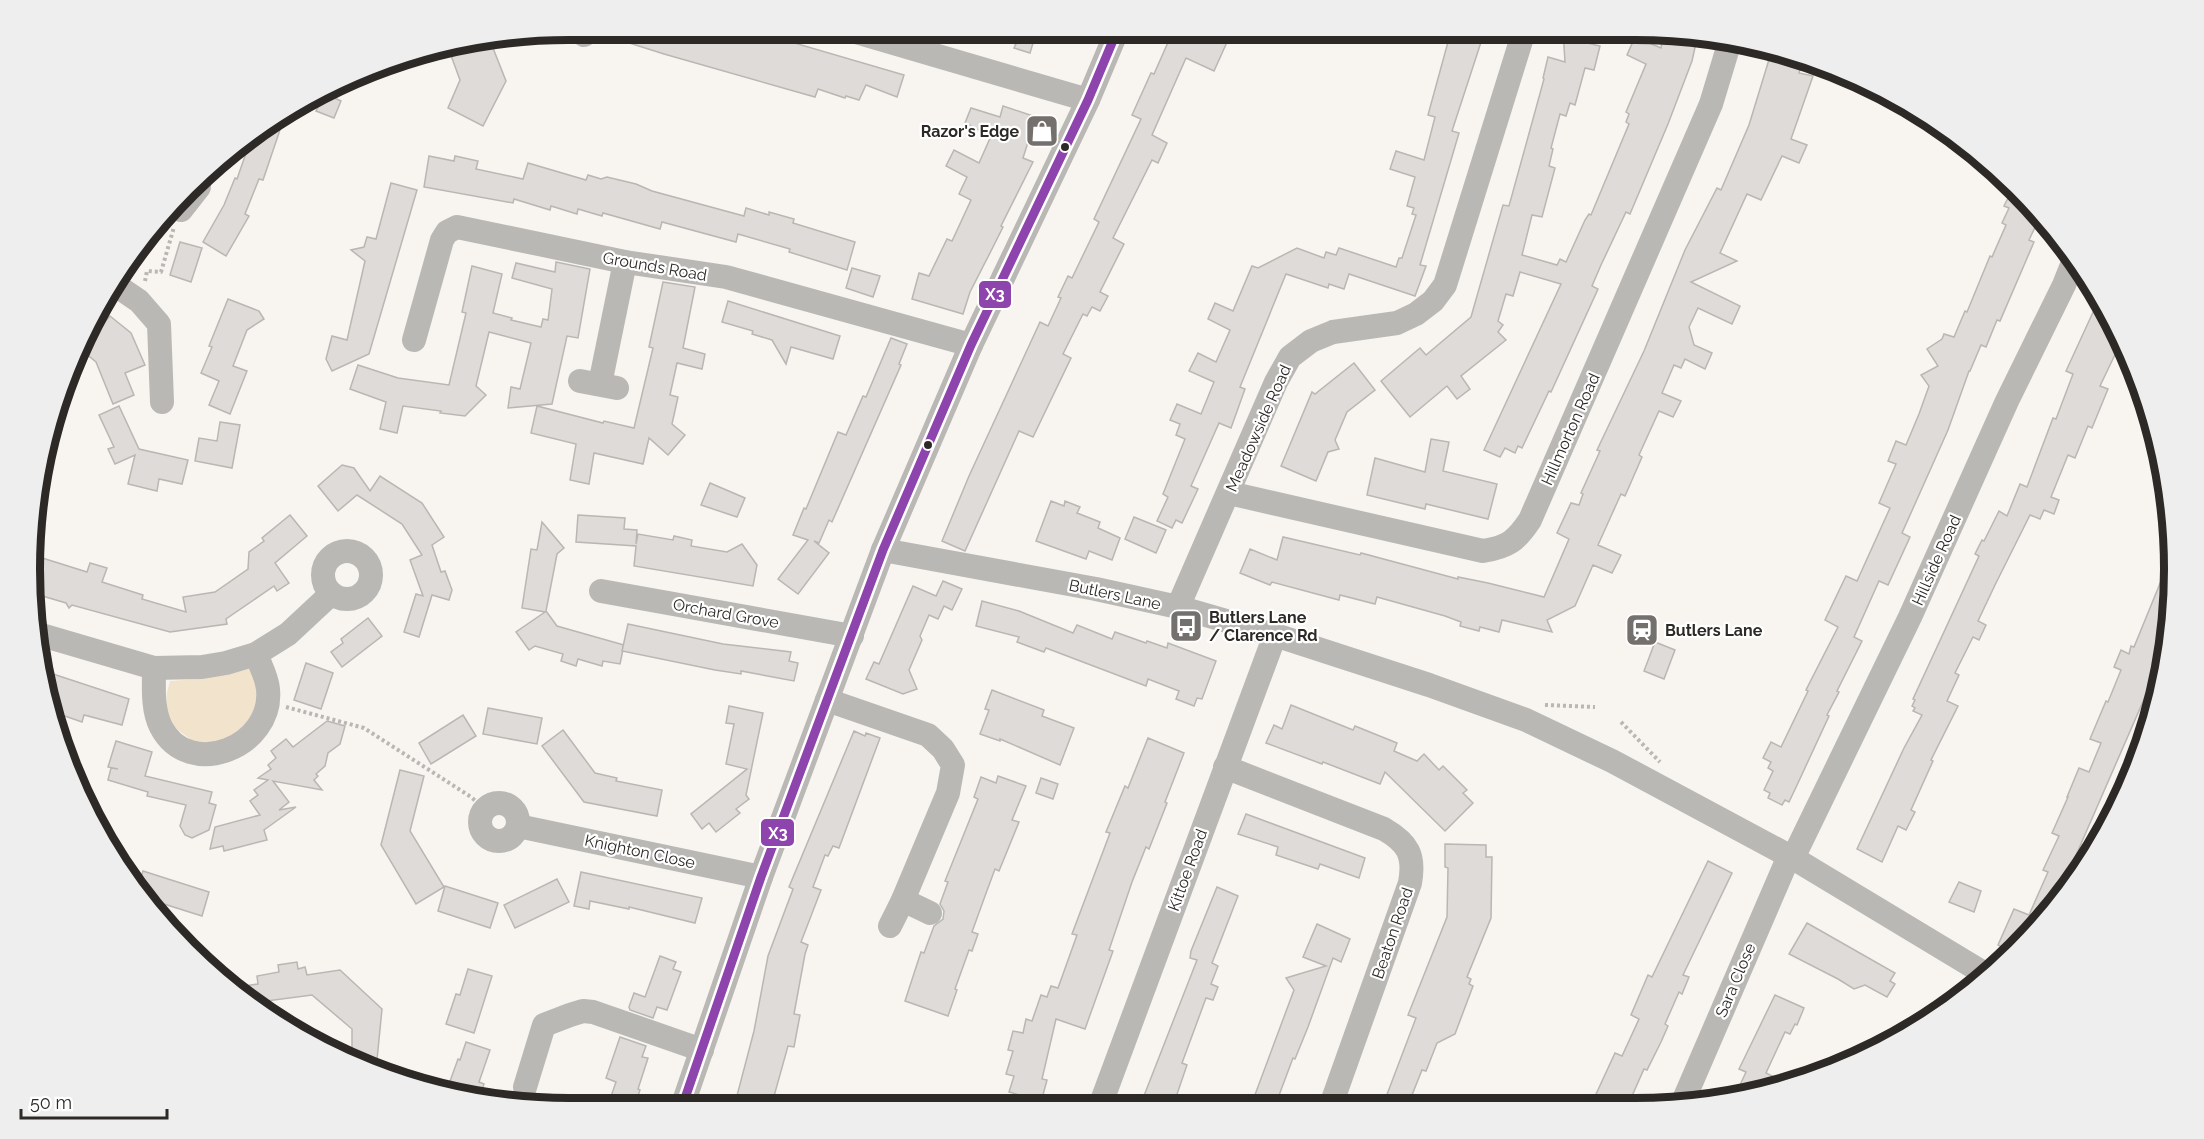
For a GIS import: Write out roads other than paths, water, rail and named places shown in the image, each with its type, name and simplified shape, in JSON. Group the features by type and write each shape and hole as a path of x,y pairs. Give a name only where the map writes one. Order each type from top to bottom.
{"street":[{"path":"885,40 1088,100"},
{"path":"685,1098 761,877 883,550 971,345 1088,100 1113,40"},
{"name":"Meadowside Road","path":"1178,607 1276,382 1290,357 1311,341 1333,333 1397,323 1416,314 1433,301 1445,285 1521,40"},
{"name":"Hillmorton Road","path":"1229,493 1483,551 1501,548 1520,536 1530,520 1711,104 1728,49"},
{"name":"Grounds Road","path":"414,340 442,240 447,232 457,227 625,262 726,278 971,345"},
{"path":"599,384 625,262"},
{"name":"Hillside Road","path":"1791,857 1910,617 2007,401 2070,270"},
{"path":"121,289 139,301 159,324 162,402"},
{"name":"Butlers Lane","path":"883,550 1178,607 1275,635 1526,720 1612,761 1791,857 1979,970"},
{"name":"Orchard Grove","path":"601,591 852,636"},
{"path":"45,636 154,668 202,667 256,654 288,634 331,594"},
{"name":"Kittoe Road","path":"1103,1098 1275,635"},
{"path":"154,668 154,701 160,724 167,736 179,747 197,753 216,753 235,748 252,736 262,722 268,702 268,687 256,654"},
{"path":"827,700 928,735 943,749 953,765 948,793 890,926"},
{"name":"Beaton Road","path":"1225,767 1384,829 1403,843 1410,854 1412,868 1410,883 1334,1098"},
{"name":"Knighton Close","path":"484,809 493,803 503,803 513,807 518,816 518,826 761,877"},
{"name":"Sara Close","path":"1686,1096 1791,857"},
{"path":"903,900 930,913"},
{"path":"525,1087 544,1025 583,1011 593,1012 702,1050"}],"place":[{"name":"Razor's Edge","path":"1042,131"},
{"name":"Butlers Lane / Clarence Rd","path":"1186,626"},
{"name":"Butlers Lane","path":"1642,630"}]}
